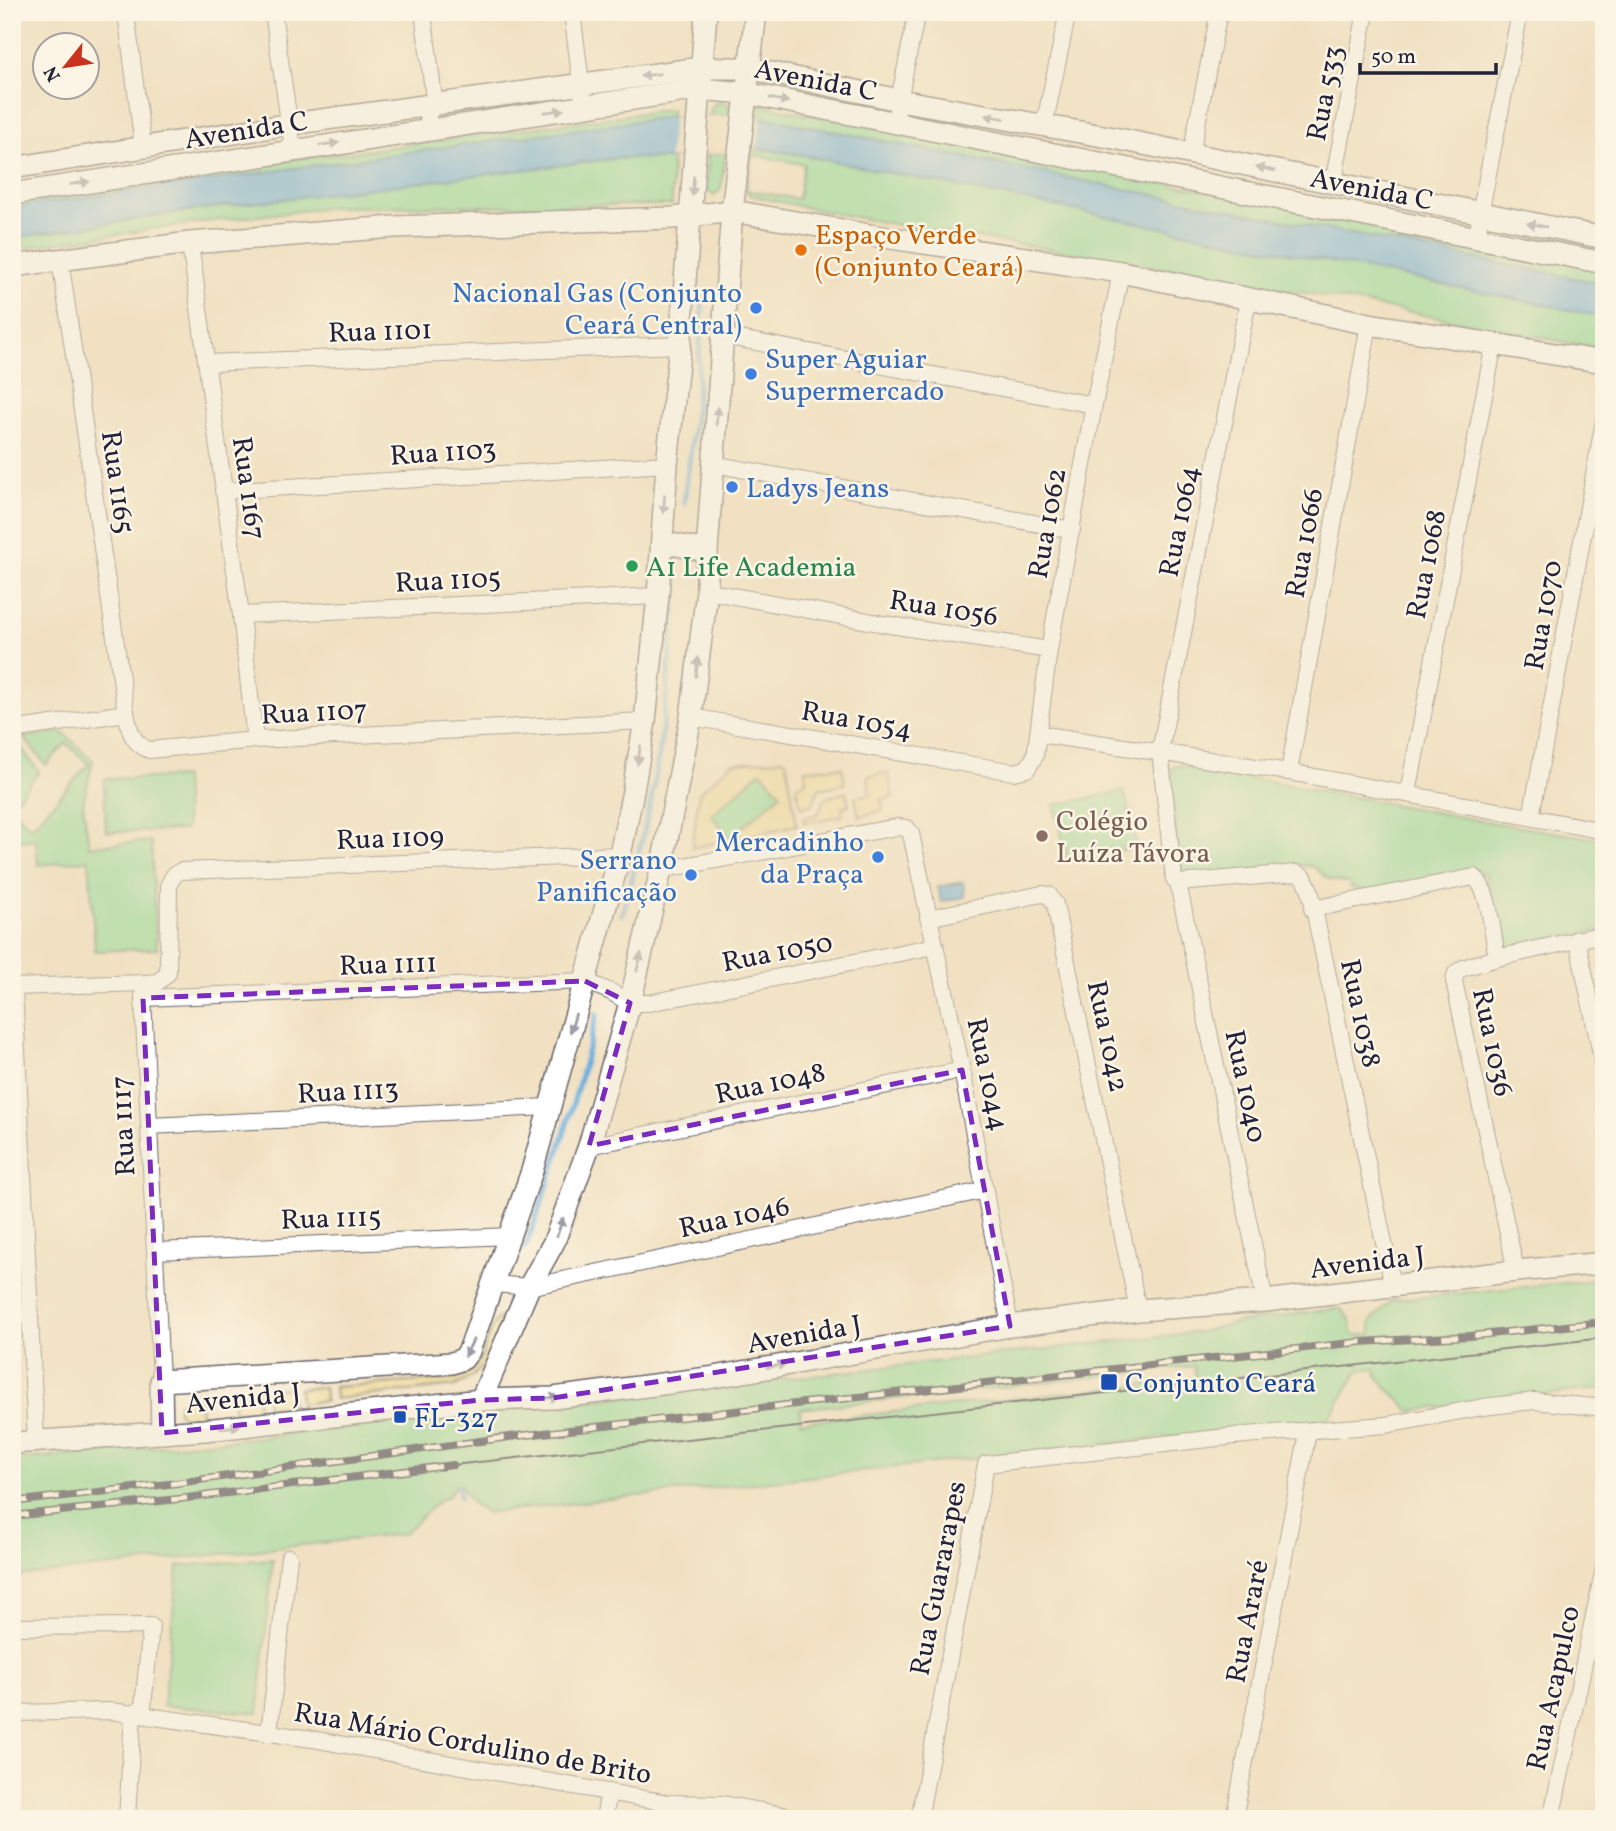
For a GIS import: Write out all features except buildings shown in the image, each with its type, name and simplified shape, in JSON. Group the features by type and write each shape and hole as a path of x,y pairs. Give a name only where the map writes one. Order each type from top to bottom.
{"street":[{"path":"126,12 143,147"},
{"path":"273,12 293,149"},
{"path":"423,12 435,106 428,113 432,129"},
{"path":"572,12 583,96"},
{"path":"162,1433 161,1381 452,1363 463,1359 469,1351 532,1171 620,855 645,721 680,345 706,12"},
{"path":"481,1401 529,1287 554,1242 589,1146 630,1003 661,870 691,717 707,591 706,551 732,211 756,12"},
{"path":"895,123 916,12"},
{"path":"1044,126 1068,12"},
{"path":"1191,154 1219,12"},
{"name":"Rua 533","path":"1335,184 1366,12"},
{"path":"1478,237 1480,214 1520,12"},
{"name":"Avenida C","path":"12,194 432,129 583,96 700,79 748,68 899,100 1114,138 1604,239"},
{"name":"Avenida C","path":"700,79 745,93 1604,263"},
{"name":"Avenida C","path":"12,168 290,124 435,106 583,96"},
{"path":"1111,167 1114,138"},
{"path":"12,266 190,243 394,227 691,217 732,211 870,235 1121,272 1368,324 1604,362"},
{"name":"Rua 1167","path":"190,243 241,615 255,740"},
{"name":"Rua 1165","path":"60,259 126,713"},
{"name":"Rua 1062","path":"1014,772 1027,769 1035,756 1049,650 1121,272"},
{"name":"Rua 1064","path":"1178,883 1174,879 1160,751 1248,300"},
{"name":"Rua 1066","path":"1289,772 1368,324"},
{"path":"723,336 1094,405"},
{"name":"Rua 1068","path":"1408,793 1494,344"},
{"name":"Rua 1101","path":"207,363 680,345"},
{"name":"Rua 1070","path":"1531,817 1604,421"},
{"name":"Rua 1103","path":"223,491 667,464"},
{"path":"713,464 1072,530"},
{"path":"662,542 706,551"},
{"name":"Rua 1056","path":"707,591 884,624 1049,650"},
{"name":"Rua 1105","path":"241,615 658,596"},
{"path":"12,730 126,713"},
{"name":"Rua 1107","path":"126,713 131,737 139,746 149,750 255,740 645,721"},
{"name":"Rua 1054","path":"691,717 1014,772"},
{"path":"1039,734 1289,772 1604,831"},
{"name":"Rua 1044","path":"661,870 897,827 904,827 911,834 962,1070 1010,1326"},
{"name":"Rua 1109","path":"144,991 168,973 169,884 174,875 181,871 620,855"},
{"name":"Rua 1038","path":"1178,883 1296,873 1304,877 1310,890 1393,1286"},
{"path":"1312,909 1474,877 1480,881 1485,892 1497,958"},
{"name":"Rua 1040","path":"1178,883 1265,1301"},
{"name":"Rua 1042","path":"929,918 1042,894 1049,895 1055,904 1138,1310"},
{"name":"Rua 1036","path":"1516,1271 1454,981 1463,968 1604,934"},
{"path":"1577,939 1604,1068"},
{"name":"Rua 1050","path":"630,1003 649,1003 935,946"},
{"name":"Rua 1111","path":"13,987 144,991 585,981 630,1003"},
{"path":"13,987 36,1441"},
{"name":"Rua 1117","path":"144,991 161,1381"},
{"name":"Rua 1048","path":"589,1146 962,1070"},
{"name":"Rua 1113","path":"149,1126 549,1107"},
{"name":"Rua 1046","path":"493,1284 529,1287 986,1190"},
{"name":"Rua 1115","path":"155,1251 510,1236"},
{"name":"Avenida J","path":"12,1443 162,1433 481,1401 553,1398 708,1378 1010,1326 1138,1310 1265,1301 1604,1263"},
{"name":"Rua Guararapes","path":"919,1819 986,1464 1245,1435 1386,1425 1482,1407 1534,1401 1604,1408"},
{"name":"Rua Araré","path":"1234,1819 1308,1432"},
{"path":"268,1733 289,1557"},
{"name":"Rua Acapulco","path":"1551,1819 1604,1567"},
{"path":"12,1626 151,1626 143,1707 133,1714 127,1819"},
{"name":"Rua Mário Cordulino de Brito","path":"12,1713 111,1711 268,1733 668,1803 723,1804 804,1819"},
{"path":"604,1819 609,1792"}],"highlighted area":[{"path":"585,981 630,1003 589,1146 962,1070 1010,1326 553,1398 481,1400 162,1433 143,998"}],"green space":[{"path":"720,101 730,105 731,112 721,189 714,196 706,188 711,110 714,104"},
{"path":"760,105 1604,267 1604,350 1288,290 836,213 749,195 746,190","holes":["752,155 804,164 798,199 746,190"]},
{"path":"671,109 672,205 335,207 12,249 12,189 332,155"},
{"path":"62,732 93,760 83,804 89,846 151,841 157,949 95,951 89,860 38,865 36,840 12,841 12,810 32,827 89,764 66,743 46,765 23,737"},
{"path":"12,738 39,772 12,805"},
{"path":"1181,765 1477,820 1604,840 1604,930 1504,949 1500,944 1486,875 1481,873 1368,894 1350,887 1348,882 1330,879 1315,867 1302,865 1189,879 1180,871 1170,769"},
{"path":"761,771 781,794 731,839 710,815"},
{"path":"184,777 186,830 106,832 104,779"},
{"path":"1124,791 1138,847 1068,861 1054,805"},
{"path":"1604,1279 1604,1388 1410,1411 1377,1377 1376,1368 1359,1370 1329,1419 485,1513 472,1503 460,1485 454,1487 448,1497 441,1499 403,1534 12,1577 12,1460 264,1437 1199,1332 1240,1322 1340,1308 1350,1319 1353,1335 1371,1334 1370,1322 1392,1300","holes":["1194,1366 1196,1379 801,1422 800,1409"]},
{"path":"273,1559 258,1713 163,1706 178,1566"}],"sand":[{"path":"786,759 797,825 692,848 699,793 732,763","holes":["761,771 781,794 730,838 711,815"]},
{"path":"842,767 845,784 819,789 812,805 801,807 796,787 806,781 805,769"},
{"path":"888,772 893,797 881,800 883,810 859,817 855,797 870,794 868,776"},
{"path":"846,792 849,805 842,807 842,816 804,823 803,818 818,814 825,798"},
{"path":"498,1318 504,1322 487,1360 474,1374 455,1386 335,1399 334,1387 454,1379 466,1373 480,1360 488,1336"},
{"path":"324,1387 325,1401 300,1404 299,1389"},
{"path":"290,1388 292,1405 267,1407 266,1390"},
{"path":"257,1390 258,1410 234,1412 232,1392"},
{"path":"199,1392 201,1416 184,1418 178,1412 178,1405 192,1393"}],"water":[{"path":"752,115 1604,284 1604,317 797,154 757,149 669,159 620,158 194,210 12,238 12,207 673,116"},
{"path":"963,882 965,897 941,902 938,887"}],"pier":[{"path":"673,116 761,117 757,149 669,159"}],"waterway":[{"path":"684,503 696,407 703,296"},
{"path":"622,915 654,785 665,707 677,576"},
{"path":"525,1248 565,1132 597,1014"},
{"path":"458,1488 460,1498"}],"tram line":[{"path":"453,1465 1604,1338"}],"railway":[{"path":"12,1502 177,1483 509,1437 804,1403 1360,1342 1470,1336 1604,1322"},
{"path":"12,1516 179,1499 453,1465"}],"place":[{"name":"Espaço Verde (Conjunto Ceará)","path":"801,250"},
{"name":"Nacional Gas (Conjunto Ceará Central)","path":"756,308"},
{"name":"Super Aguiar Supermercado","path":"751,374"},
{"name":"Ladys Jeans","path":"732,487"},
{"name":"A1 Life Academia","path":"632,566"},
{"name":"Colégio Luíza Távora","path":"1042,836"},
{"name":"Mercadinho da Praça","path":"878,857"},
{"name":"Serrano Panificação","path":"691,875"},
{"name":"Conjunto Ceará","path":"1109,1382"},
{"name":"FL-327","path":"400,1417"}]}
